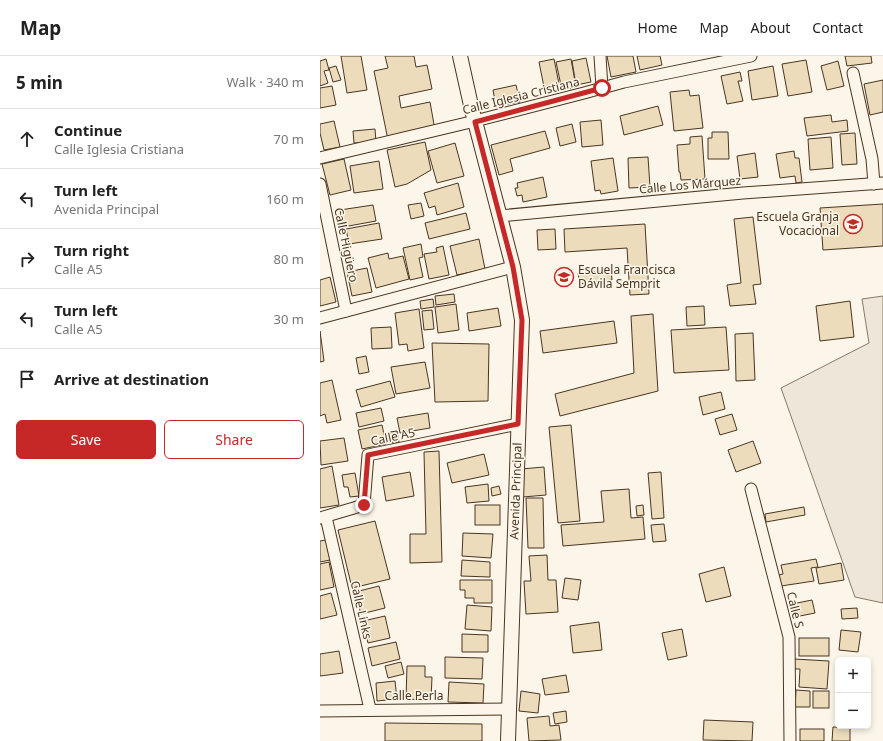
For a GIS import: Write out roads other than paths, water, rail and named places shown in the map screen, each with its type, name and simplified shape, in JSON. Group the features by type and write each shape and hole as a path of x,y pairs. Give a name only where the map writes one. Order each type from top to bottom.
{"street":[{"name":"Avenida Principal","path":"460,56 475,122 513,267 522,320 508,741"},
{"path":"600,56 602,88"},
{"name":"Calle Iglesia Cristiana","path":"320,158 475,122 624,82 751,56"},
{"path":"852,73 879,184"},
{"name":"Calle Higüero","path":"320,184 346,311"},
{"name":"Calle Los Márquez","path":"499,216 743,193 879,184"},
{"path":"320,318 513,267"},
{"name":"Calle A5","path":"323,517 364,505 368,455 518,424"},
{"name":"Calle S","path":"750,489 789,637 790,741"},
{"name":"Calle Links","path":"323,517 370,710"},
{"name":"Calle Perla","path":"320,711 508,709"}],"place":[{"name":"Escuela Granja Vocacional","path":"853,224"},
{"name":"Escuela Francisca Dávila Semprit","path":"564,277"}]}
